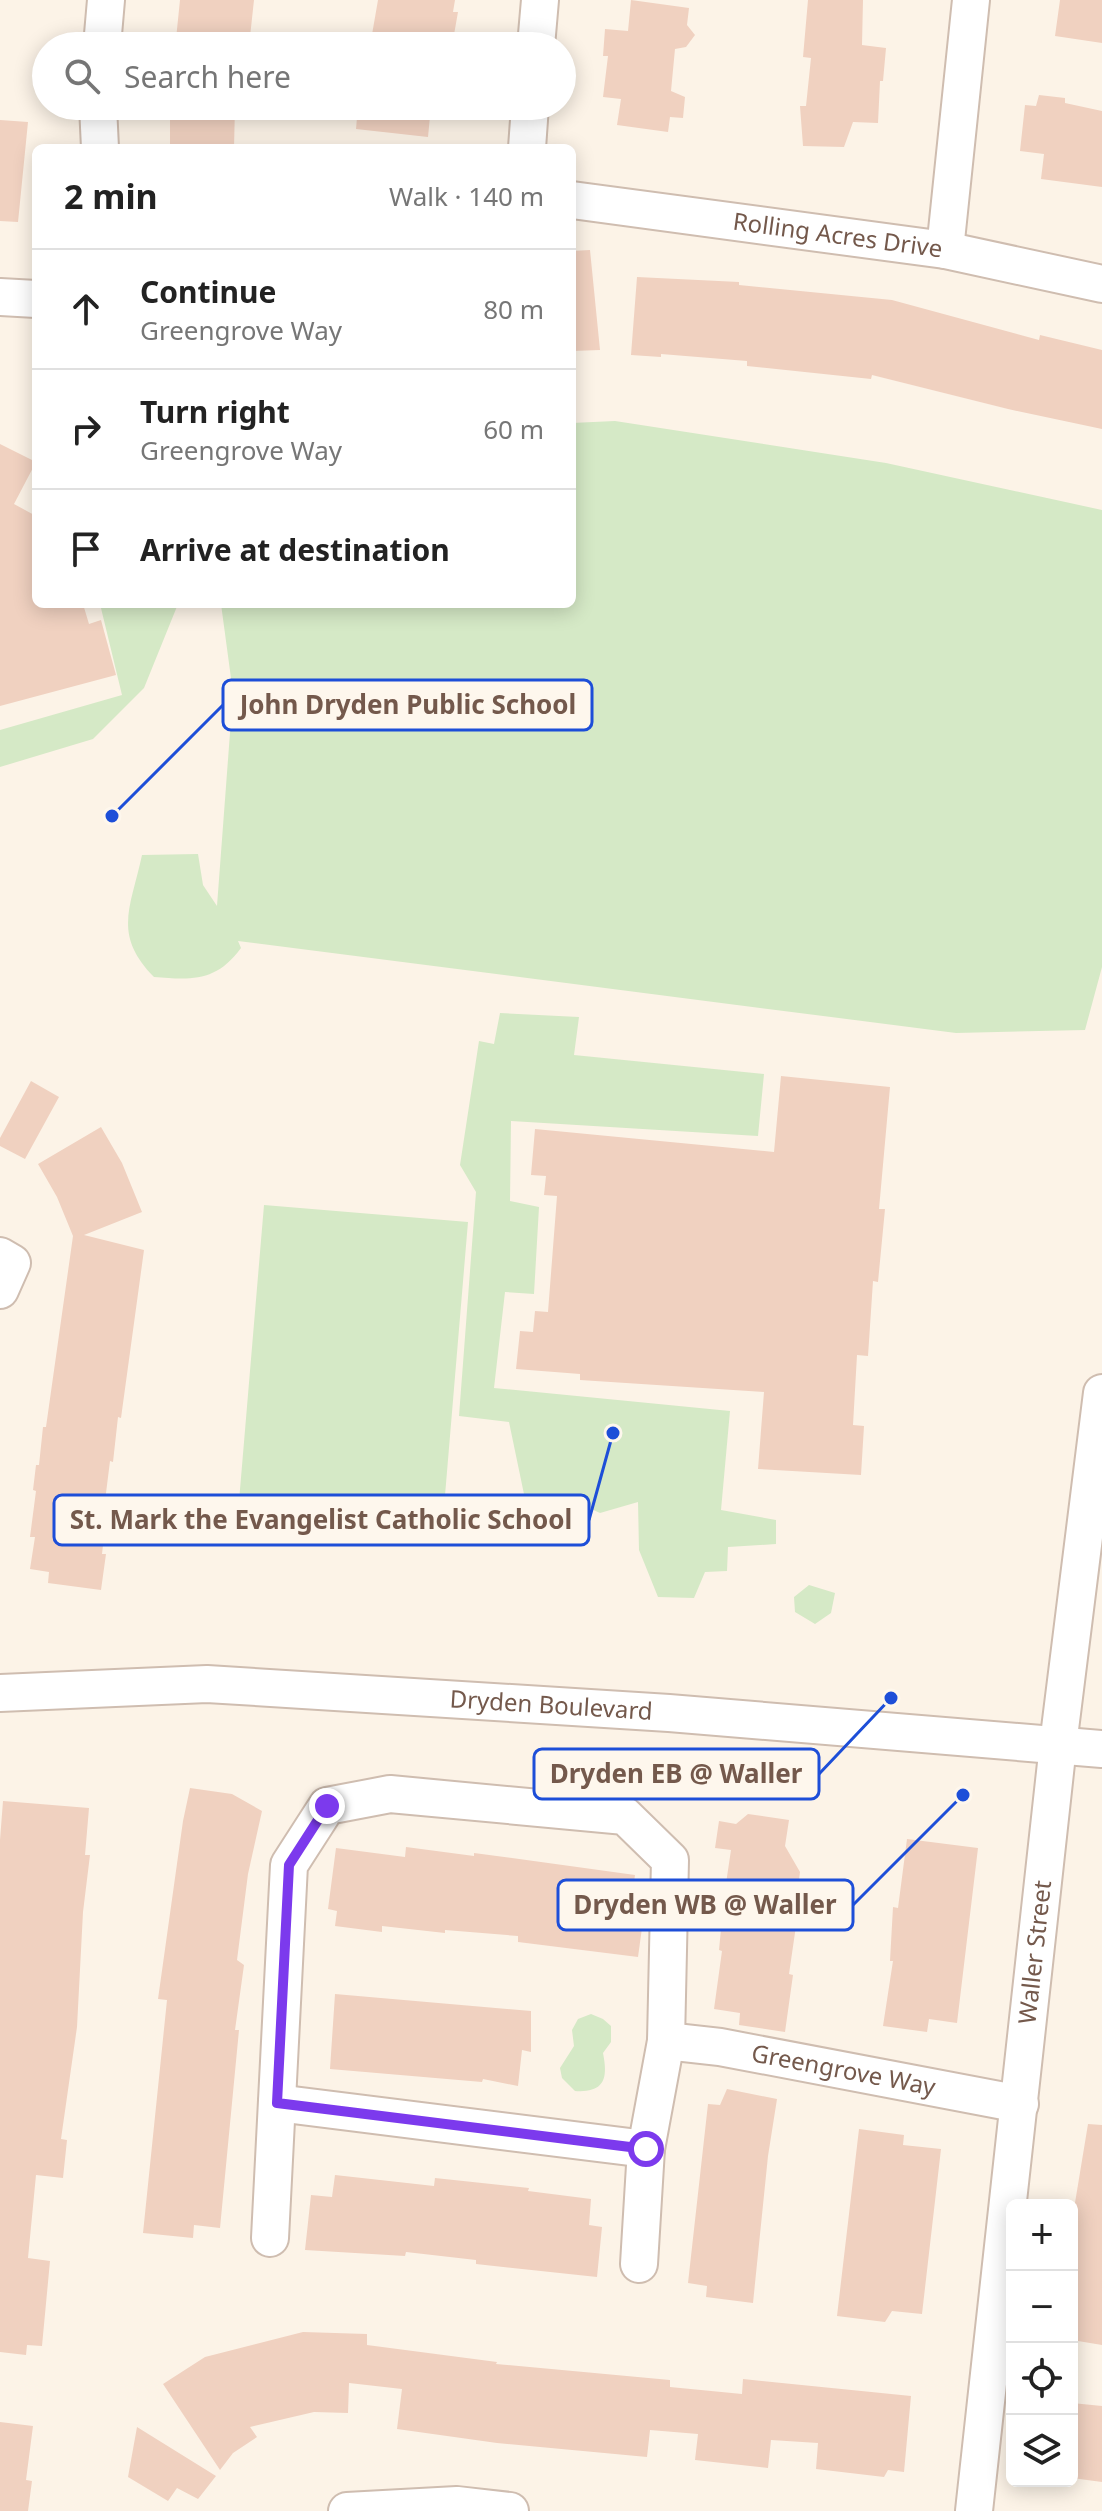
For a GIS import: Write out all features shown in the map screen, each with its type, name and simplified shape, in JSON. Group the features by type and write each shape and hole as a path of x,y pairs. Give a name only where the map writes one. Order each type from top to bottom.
{"street":[{"path":"103,32 106,0"},
{"path":"537,32 540,0"},
{"path":"945,250 971,0"},
{"path":"99,120 100,144"},
{"path":"527,144 529,120"},
{"name":"Rolling Acres Drive","path":"576,201 945,250 1102,284"},
{"path":"0,297 32,299"},
{"path":"0,1256 12,1263 0,1290"},
{"name":"Waller Street","path":"974,2511 1058,1745 1102,1393"},
{"name":"Dryden Boulevard","path":"0,1693 207,1684 684,1714 1102,1749"},
{"path":"270,2238 289,1865 327,1806 390,1794 625,1816 670,1860 666,2041 646,2149 639,2264"},
{"name":"Greengrove Way","path":"666,2041 720,2047 1020,2104"},
{"path":"277,2103 646,2149"},
{"path":"347,2511 457,2505 510,2511"}],"green space":[{"path":"615,421 886,463 1102,510 1102,967 1085,1030 956,1033 238,941 241,948 232,959 213,973 202,976 180,979 154,977 141,962 133,947 128,919 142,855 198,854 203,885 217,906 233,693 222,608 576,608 576,423"},
{"path":"101,608 176,608 144,688 93,739 0,767 0,730 122,695"},
{"path":"500,1013 579,1017 574,1055 764,1074 758,1136 511,1121 510,1201 539,1207 534,1294 505,1292 494,1388 730,1411 721,1510 776,1520 776,1544 728,1547 727,1571 705,1572 694,1598 658,1597 639,1550 638,1502 600,1513 587,1507 530,1523 509,1422 459,1416 476,1192 460,1165 479,1041 494,1044"},
{"path":"264,1205 468,1222 441,1543 237,1525"},
{"path":"809,1585 835,1593 831,1613 815,1624 795,1612 794,1597"},
{"path":"591,2014 611,2026 611,2042 603,2053 604,2077 593,2089 575,2091 562,2078 560,2068 574,2046 572,2030 578,2019"}],"building":[{"path":"180,0 254,0 251,32 177,32"},
{"path":"378,0 455,0 453,12 458,12 454,32 372,32"},
{"path":"631,0 689,8 687,25 695,35 686,47 675,49 671,91 685,97 683,118 670,117 668,132 617,125 621,99 603,97 608,56 603,56 605,29 628,31"},
{"path":"808,0 863,0 862,45 886,48 883,81 880,81 878,123 853,122 844,147 803,146 800,106 806,106 811,58 803,57"},
{"path":"1060,0 1102,0 1102,43 1055,36"},
{"path":"1039,95 1065,98 1065,103 1102,111 1102,187 1041,179 1044,154 1020,151 1025,105 1036,106"},
{"path":"0,120 28,122 18,222 0,221"},
{"path":"170,120 235,120 234,144 170,144"},
{"path":"357,120 430,120 428,137 356,129"},
{"path":"590,250 600,350 576,351 576,251"},
{"path":"637,277 739,282 739,285 892,300 1039,340 1040,335 1102,350 1102,429 872,375 871,379 747,366 747,361 661,354 661,357 631,355"},
{"path":"0,444 32,460 32,470 14,504 32,514 32,608 84,608 89,624 101,620 116,675 0,706"},
{"path":"781,1076 890,1087 879,1209 885,1209 878,1282 873,1281 868,1356 857,1355 853,1425 864,1426 861,1475 758,1469 764,1392 580,1380 580,1374 516,1369 520,1331 533,1332 535,1311 548,1312 557,1196 544,1195 546,1176 531,1175 535,1129 774,1152"},
{"path":"31,1081 59,1097 25,1159 0,1146 0,1138"},
{"path":"101,1127 122,1163 142,1212 84,1235 144,1250 121,1418 118,1417 113,1462 110,1461 104,1509 107,1510 102,1554 106,1554 101,1590 48,1583 49,1572 30,1569 35,1537 30,1537 36,1465 39,1465 43,1427 46,1427 73,1236 57,1197 38,1164"},
{"path":"190,1788 232,1794 262,1811 248,1874 237,1960 244,1965 235,2030 239,2030 220,2228 194,2225 193,2238 143,2233 167,2000 158,1999"},
{"path":"3,1801 89,1808 85,1855 90,1855 83,1912 77,2027 61,2139 67,2140 63,2178 36,2175 28,2258 50,2261 42,2346 27,2345 26,2355 0,2352 0,1840"},
{"path":"748,1814 789,1820 785,1846 800,1872 789,1974 793,1975 785,2032 739,2025 740,2013 714,2009 722,1951 719,1950 721,1929 725,1925 730,1894 725,1890 731,1850 715,1848 719,1821 736,1824"},
{"path":"907,1839 978,1848 957,2023 929,2019 927,2032 883,2026 893,1961 890,1961 893,1907 898,1908"},
{"path":"406,1847 635,1875 631,1903 645,1906 638,1957 518,1942 518,1936 382,1926 382,1932 335,1926 337,1911 328,1909 336,1848 405,1857"},
{"path":"335,1994 531,2011 531,2052 522,2050 518,2086 483,2079 482,2082 330,2069"},
{"path":"727,2089 777,2099 753,2303 706,2297 707,2286 688,2283 708,2104 720,2105"},
{"path":"1088,2124 1102,2125 1102,2345 1078,2341 1076,2199"},
{"path":"859,2129 904,2135 903,2145 941,2149 922,2314 892,2311 885,2322 837,2316"},
{"path":"335,2175 434,2186 435,2178 529,2188 528,2191 591,2199 589,2225 602,2227 597,2277 476,2264 476,2260 406,2252 405,2256 305,2250 311,2195 332,2197"},
{"path":"303,2332 367,2334 367,2345 496,2364 670,2380 670,2387 742,2394 743,2379 911,2396 904,2472 888,2470 884,2477 816,2469 818,2443 771,2440 768,2468 695,2460 698,2434 650,2430 647,2457 497,2443 397,2429 402,2389 349,2383 348,2413 314,2412 250,2427 257,2437 233,2453 220,2470 163,2384 205,2357"},
{"path":"1078,2404 1102,2406 1102,2482 1078,2479"},
{"path":"0,2422 33,2426 26,2480 32,2481 28,2511 0,2511"},
{"path":"137,2427 216,2476 198,2499 177,2488 168,2501 128,2477"}],"place":[{"name":"John Dryden Public School","path":"112,816"},
{"name":"St. Mark the Evangelist Catholic School","path":"613,1433"},
{"name":"Dryden EB @ Waller","path":"891,1698"},
{"name":"Dryden WB @ Waller","path":"963,1795"}],"route":[{"path":"327,1806 289,1865 277,2103 646,2149"}]}
